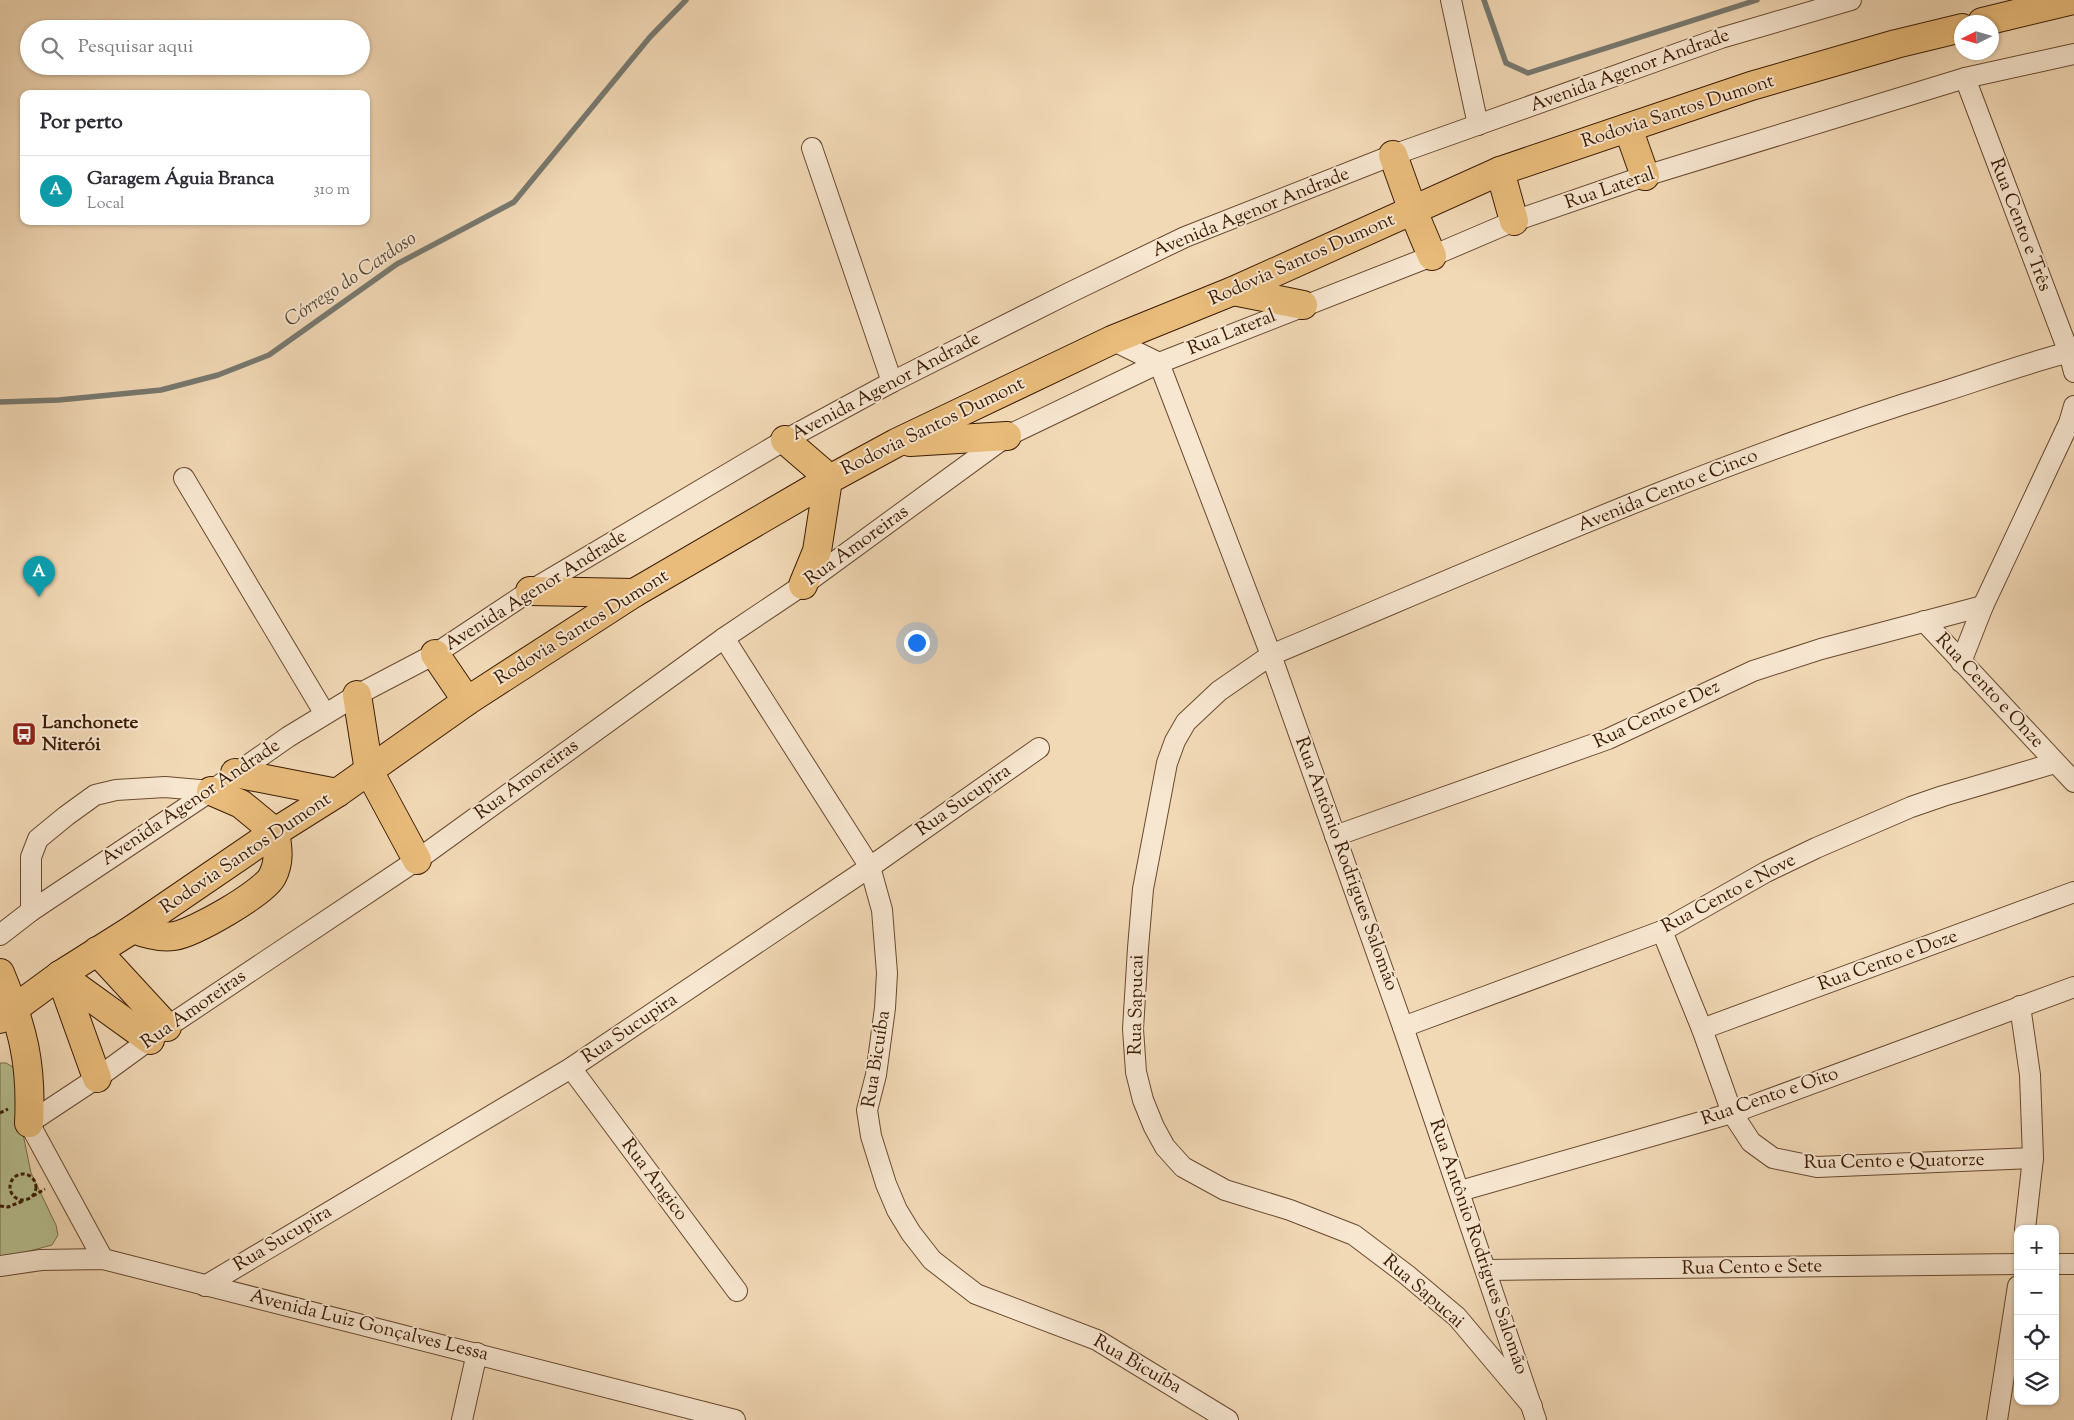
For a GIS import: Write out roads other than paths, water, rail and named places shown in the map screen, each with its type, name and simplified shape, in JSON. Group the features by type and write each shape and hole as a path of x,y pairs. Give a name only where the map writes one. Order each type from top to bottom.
{"highway":[{"path":"1999,18 2073,0"},
{"name":"Rodovia Santos Dumont","path":"7,1013 60,975 133,929 275,832 337,793 466,701 634,593 828,480 896,443 1112,340 1233,291 1500,171 1751,86 1896,44 1954,30"},
{"path":"1628,128 1645,176"},
{"path":"1393,155 1432,256"},
{"path":"1500,171 1514,221"},
{"path":"1233,291 1303,305"},
{"path":"896,443 1007,436"},
{"path":"785,440 821,471 828,480 817,551 802,585"},
{"path":"530,591 634,593"},
{"path":"435,654 466,701"},
{"path":"357,696 369,771 417,860"},
{"path":"235,773 337,793"},
{"path":"133,929 160,936 174,936 187,932 252,897 264,888 272,878 278,863 275,832 241,804 211,791"},
{"path":"97,951 159,1034"},
{"path":"0,973 7,1013 27,1054 30,1072 29,1123"},
{"path":"60,975 159,1034"},
{"path":"60,975 97,1078"}],"street":[{"path":"1451,0 1478,125"},
{"name":"Avenida Agenor Andrade","path":"0,935 31,911 325,714 435,654 530,591 785,440 892,382 1185,237 1393,155 1721,38 1851,0"},
{"name":"Rua Lateral","path":"1159,363 1432,256 1514,221 1645,176 1965,78 2074,54"},
{"name":"Rua Cento e Três","path":"1965,78 2072,359"},
{"path":"812,148 892,382"},
{"path":"1112,340 1159,363"},
{"name":"Avenida Cento e Cinco","path":"1271,655 1707,474 1886,410 2072,359"},
{"name":"Rua Amoreiras","path":"29,1123 417,860 1007,436 1159,363"},
{"name":"Rua Antônio Rodrigues Salomão","path":"1159,363 1271,655 1460,1191 1534,1413"},
{"path":"1961,662 1983,606 2058,449 2074,406"},
{"path":"184,478 325,714"},
{"name":"Rua Cento e Dez","path":"1335,836 1608,739 1753,670 1821,649 1983,606"},
{"name":"Rua Cento e Onze","path":"1924,621 2074,782"},
{"name":"Rua Bicuíba","path":"724,638 870,868 882,910 887,973 885,1008 877,1066 867,1110 871,1136 886,1184 897,1210 911,1233 932,1260 976,1294 1097,1340 1228,1420"},
{"name":"Rua Sapucai","path":"1271,655 1219,691 1186,722 1167,763 1143,889 1138,948 1133,1029 1136,1072 1143,1100 1165,1147 1183,1167 1225,1190 1290,1210 1354,1236 1408,1275 1457,1317 1534,1413"},
{"name":"Rua Sucupira","path":"205,1286 571,1068 870,868 1039,748"},
{"name":"Rua Cento e Nove","path":"1403,1027 1662,931 1766,872 1866,826 1943,796 2055,763"},
{"path":"31,911 31,857 38,839 96,795 116,790 165,787 211,791"},
{"name":"Rua Cento e Doze","path":"1702,1029 2074,892"},
{"name":"Rua Cento e Quatorze","path":"1662,931 1702,1029 1732,1113 1751,1142 1773,1158 1817,1167 2033,1158"},
{"name":"Rua Cento e Oito","path":"1460,1191 1732,1113 2074,986"},
{"path":"2020,1006 2030,1075 2033,1158 2025,1225"},
{"name":"Rua Angico","path":"571,1068 736,1291"},
{"path":"29,1123 103,1259"},
{"name":"Avenida Luiz Gonçalves Lessa","path":"0,1266 41,1260 103,1259 735,1420"},
{"name":"Rua Cento e Sete","path":"1487,1270 2014,1264"},
{"path":"2059,1264 2074,1264"},
{"path":"1997,1420 2014,1312"},
{"path":"462,1420 477,1353"}],"waterway":[{"name":"Córrego do Cardoso","path":"0,402 59,400 161,390 218,375 269,355 397,264 514,202 650,37 686,0"},
{"name":"Córrego do Cardoso","path":"1484,0 1506,63 1528,73 1757,0"}],"place":[{"name":"Garagem Águia Branca","path":"39,597"},
{"name":"Lanchonete Niterói","path":"24,734"}]}
